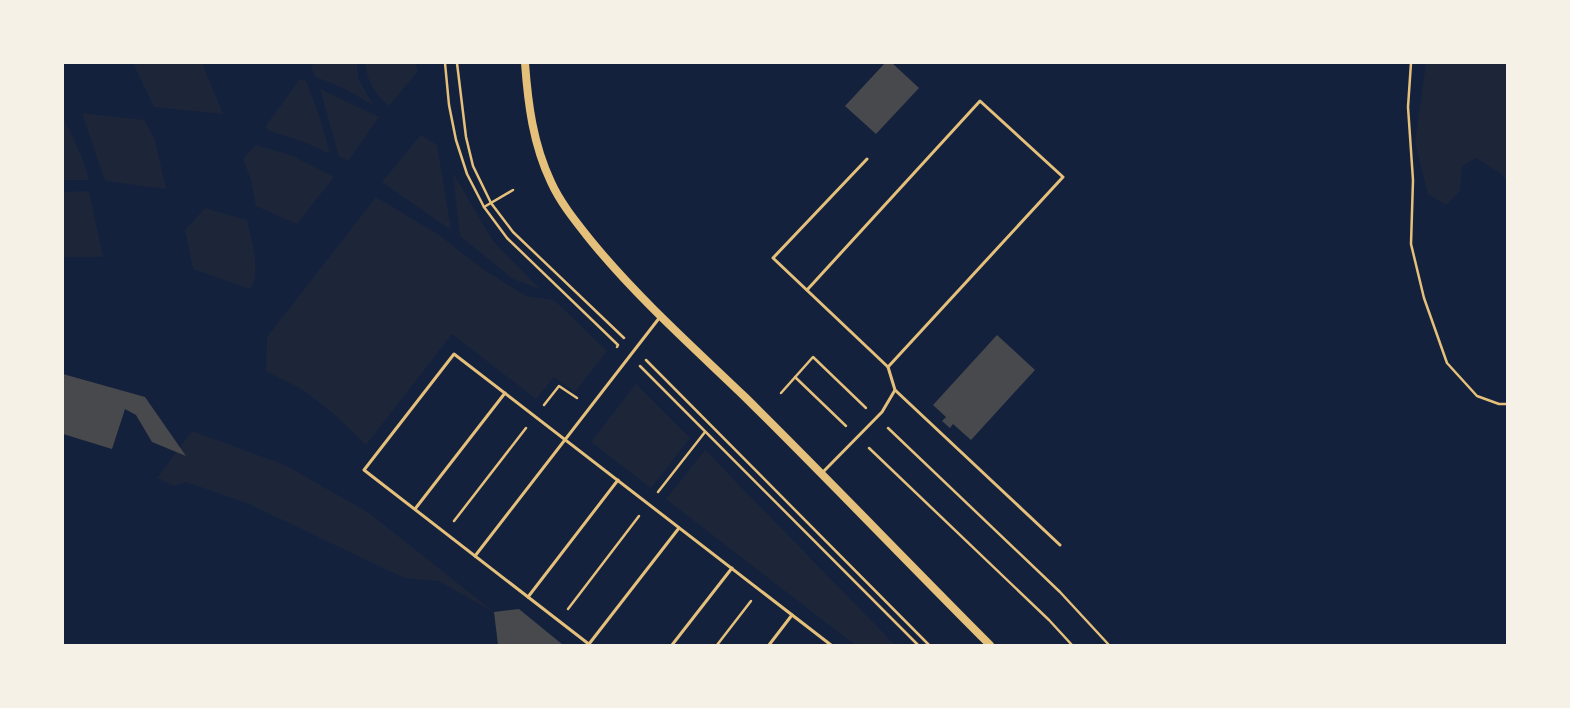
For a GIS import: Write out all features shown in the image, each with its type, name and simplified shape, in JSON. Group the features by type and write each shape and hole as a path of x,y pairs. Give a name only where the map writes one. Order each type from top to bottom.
{"main road":[{"path":"525,63 528,97 536,143 551,183 574,219 599,250 661,315 990,645"}],"lane":[{"path":"807,290 980,101 1063,177 888,367"},
{"path":"867,159 773,258 888,367 895,390 1060,545"},
{"path":"475,556 661,315"},
{"path":"679,528 590,645 364,470 454,354 831,645"},
{"path":"821,474 876,417 895,390"},
{"path":"415,510 505,393"},
{"path":"528,597 618,480"},
{"path":"672,645 732,568"},
{"path":"769,645 792,615"}],"path":[{"path":"445,63 449,105 456,140 467,174 484,207 507,238 618,345"},
{"path":"457,63 466,137 473,166 491,203 513,232 635,349 929,645"},
{"path":"1411,63 1408,107 1413,180 1411,244 1424,298 1447,363 1477,396 1499,404 1507,404"},
{"path":"484,207 514,190"},
{"path":"781,393 813,357 1060,592 1109,645"},
{"path":"640,366 918,645"},
{"path":"795,377 1049,620 1072,645"},
{"path":"559,620 705,432"},
{"path":"717,645 760,590"}],"shaded area":[{"path":"133,63 202,63 223,114 154,107"},
{"path":"314,63 357,63 358,78 373,105 341,87 315,77 311,67"},
{"path":"365,63 415,63 418,71 389,106 372,87"},
{"path":"1426,63 1507,63 1507,182 1503,175 1476,158 1462,166 1460,191 1446,205 1428,194 1415,142"},
{"path":"300,79 306,81 320,118 330,154 304,142 270,131 265,127"},
{"path":"320,89 379,117 348,161 339,156"},
{"path":"82,113 144,120 155,140 166,189 105,181"},
{"path":"63,116 83,160 89,180 63,180"},
{"path":"421,135 437,145 451,230 382,182"},
{"path":"256,145 293,156 334,177 297,224 256,206 251,180 243,159"},
{"path":"453,173 493,241 540,289 513,279 460,236"},
{"path":"89,191 103,257 63,257 63,192"},
{"path":"376,197 439,235 484,270 526,296 554,300 607,351 575,392 554,377 536,399 452,334 366,445 335,415 303,390 266,371 267,337"},
{"path":"205,208 247,220 253,246 255,265 255,274 250,289 193,269 185,230"},
{"path":"636,384 690,438 651,488 591,442"},
{"path":"192,431 285,465 369,513 494,612 438,581 404,578 249,504 186,482 174,486 157,478"},
{"path":"705,450 895,645 855,645 666,499"}],"building":[{"path":"885,63 892,63 919,88 876,134 845,106"},
{"path":"997,335 1035,370 971,440 953,424 950,428 942,421 946,417 933,405"},
{"path":"63,374 145,397 186,456 152,442 136,415 125,409 112,449 63,434"},
{"path":"519,609 563,645 498,645 494,612"}]}
